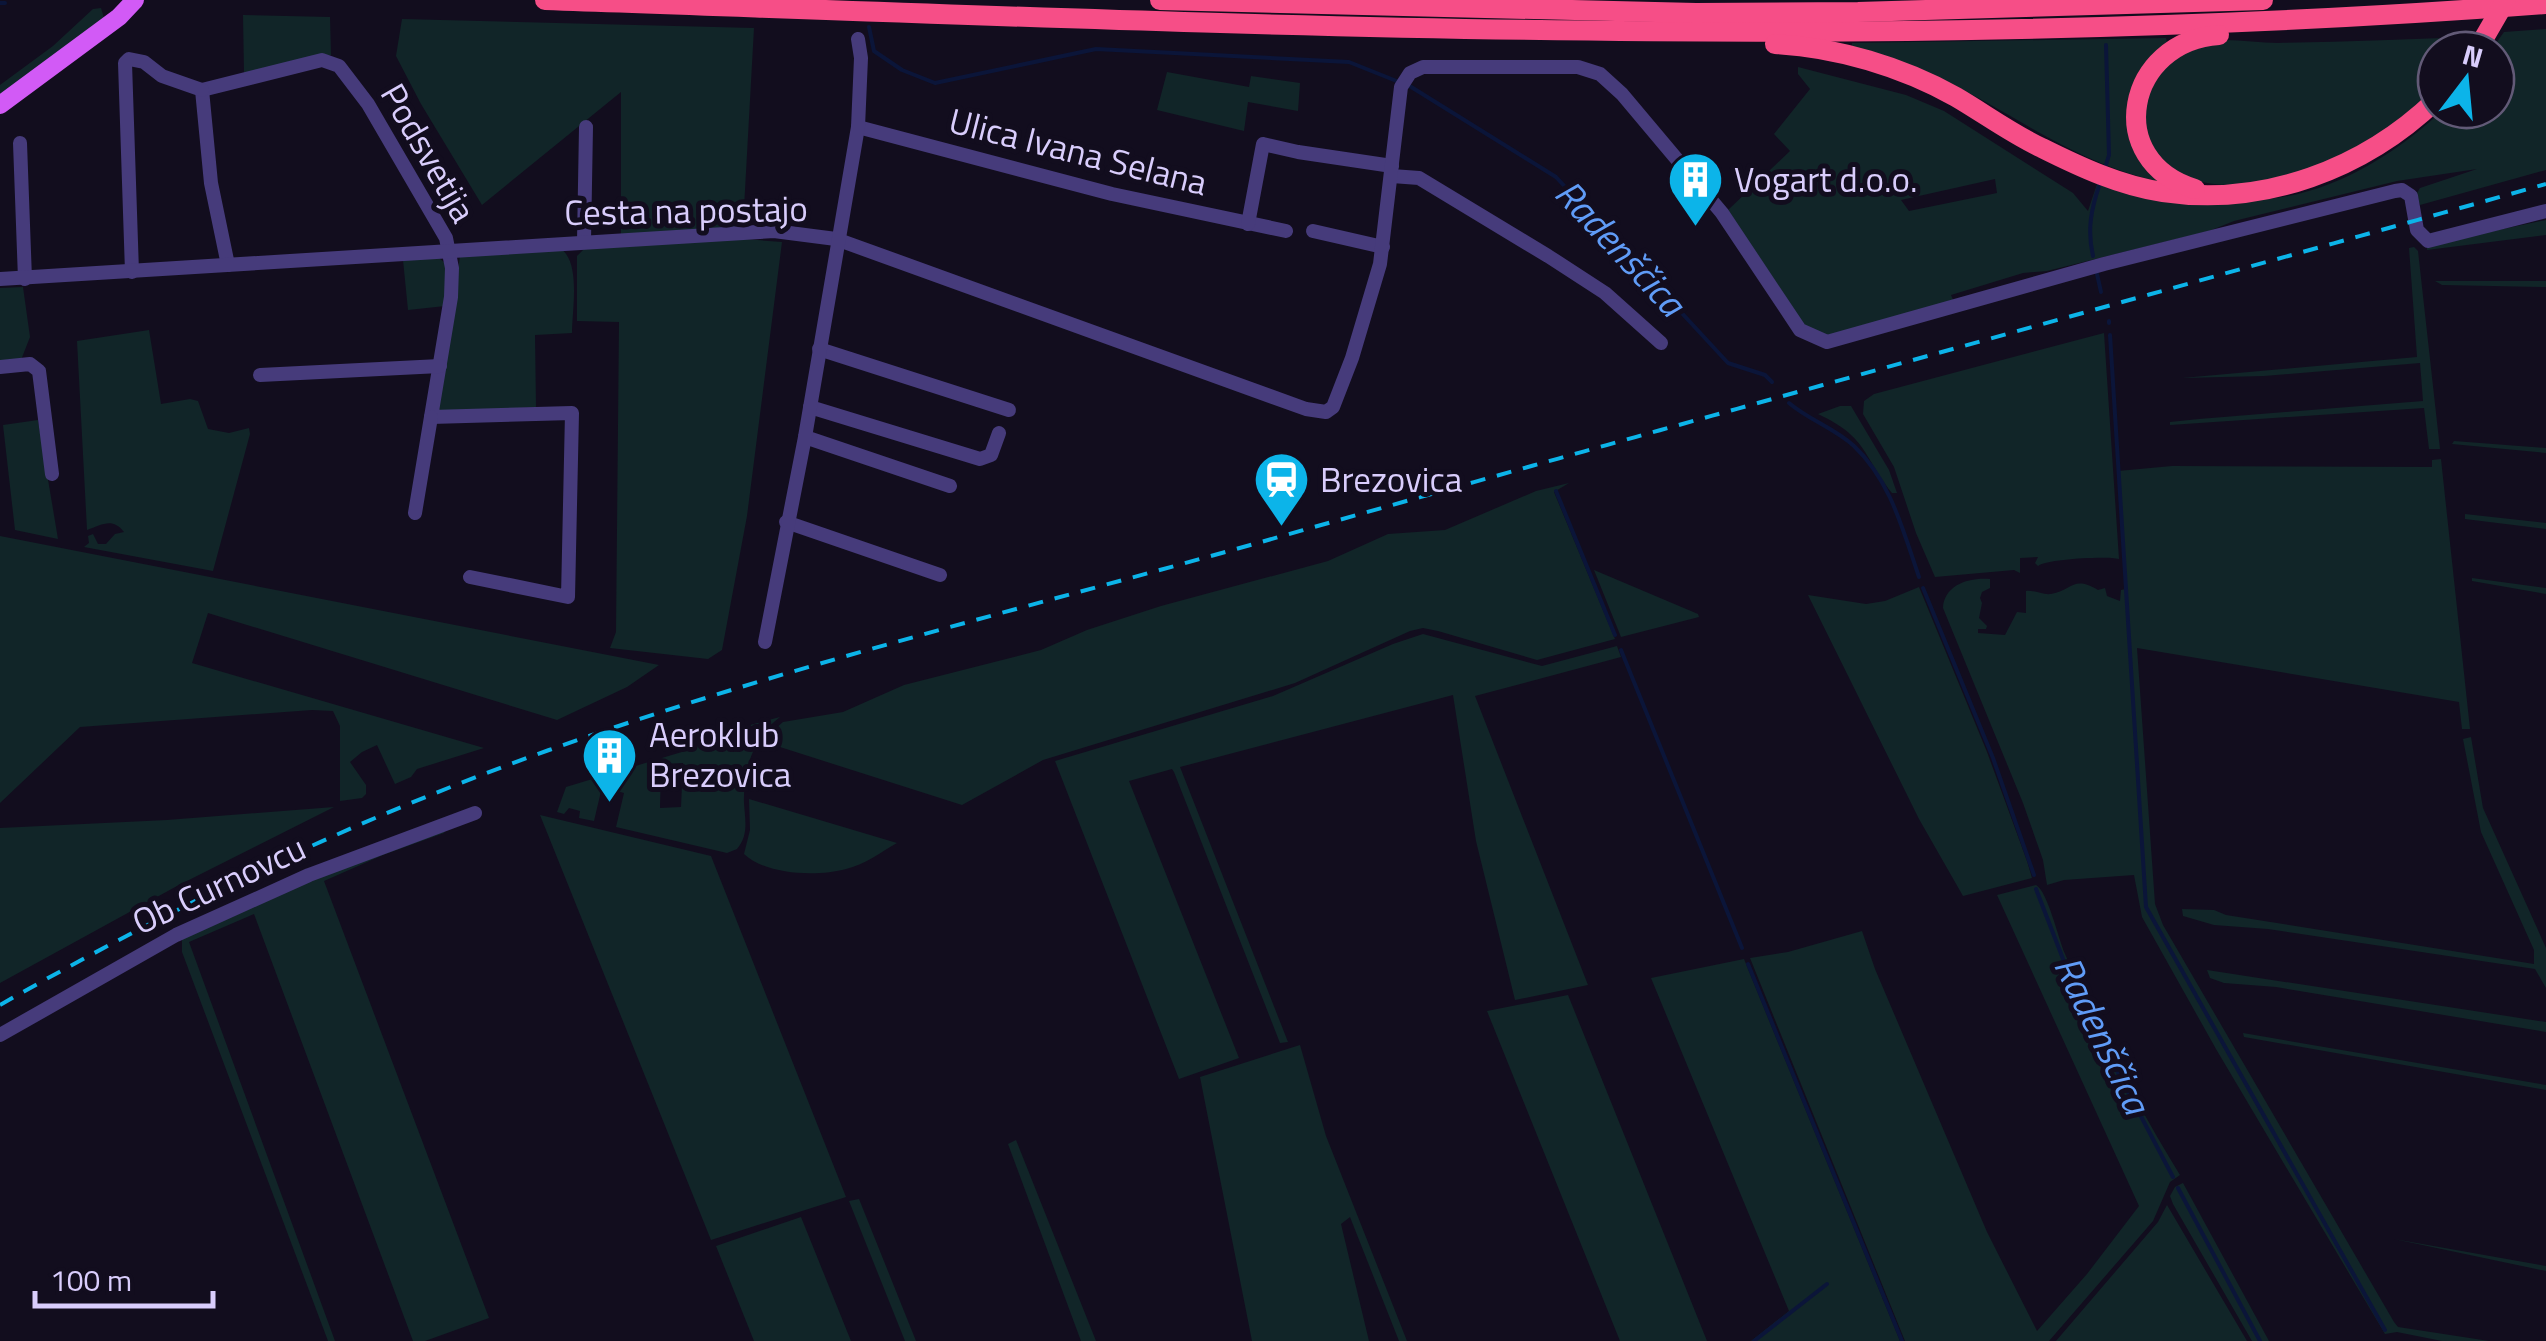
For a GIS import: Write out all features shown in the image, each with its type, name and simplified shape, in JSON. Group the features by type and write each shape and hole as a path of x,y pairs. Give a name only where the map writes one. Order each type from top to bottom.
{"highway":[{"path":"544,0 1032,19 1700,34 1962,32 2279,21 2546,4"},
{"path":"1160,0 1750,12 2264,0"},
{"path":"2489,30 2506,0"},
{"path":"2222,194 2182,185 2153,162 2137,128 2140,90 2152,66 2182,43 2205,36 2253,32 2279,21"},
{"path":"1700,34 1718,41 1779,44 1860,59 1918,78 2038,146 2100,175 2162,192 2222,194 2282,186 2354,160 2385,142 2416,116"}],"main road":[{"path":"0,105 135,0"}],"street":[{"path":"764,642 858,128 862,58 858,39"},
{"path":"132,272 124,64 129,59 202,90 211,182 228,265"},
{"name":"Podsvetija","path":"202,90 322,60 339,66 368,104 440,224 450,250 450,297 415,513"},
{"path":"1313,231 1383,247 1403,82 1422,66 1578,68 1600,74 1622,94 1711,200 1753,256 1800,330 1827,342 2104,264 2395,190 2411,196 2417,230 2428,241 2546,211"},
{"path":"584,241 586,127"},
{"name":"Ulica Ivana Selana","path":"858,128 1112,194 1286,231"},
{"path":"20,143 25,279"},
{"path":"1248,224 1263,144 1419,178 1605,293 1661,343"},
{"name":"Cesta na postajo","path":"0,279 774,232 836,239 1318,413 1333,406 1352,358 1383,247"},
{"path":"819,349 1008,410"},
{"path":"0,367 30,364 39,371 42,422 52,474"},
{"path":"260,375 440,366"},
{"path":"810,407 980,459 990,455 999,434"},
{"path":"432,417 572,413 568,597 470,577"},
{"path":"804,437 950,486"},
{"path":"786,522 940,574"},
{"name":"Ob Curnovcu","path":"0,1034 176,934 342,862 475,813"}],"green space":[{"path":"101,8 104,18 0,95 0,85 53,46 93,9"},
{"path":"243,15 330,17 331,55 244,73"},
{"path":"402,19 754,28 743,226 621,235 621,92 482,205 396,56"},
{"path":"2546,29 2546,170 2420,205 2420,188 2477,169 2397,181 2047,271 2023,273 1951,295 1954,302 1825,336 1800,324 1728,210 1790,151 1774,134 1810,89 1798,74 1798,67 1906,95 1944,111 2073,193 2088,211 2097,184 2243,200 2278,198 2330,184 2420,130 2516,130 2516,31","holes":["1995,179 1997,193 1909,211 1901,200"]},
{"path":"2166,38 2132,99 2164,183 2105,165 1942,79 1852,46 1852,43"},
{"path":"2416,39 2416,105 2346,152 2307,170 2268,181 2229,185 2194,180 2163,163 2150,147 2144,129 2144,110 2160,73 2174,58 2209,41"},
{"path":"1167,72 1249,87 1251,76 1300,83 1298,111 1248,102 1244,131 1157,110"},
{"path":"2546,220 2546,235 2427,250 2427,245"},
{"path":"744,239 782,242 747,516 722,650 708,659 610,648 616,632 619,322 577,321 577,256 586,247"},
{"path":"2409,248 2418,251 2440,449 2429,449 2424,408 2170,425 2199,419 2423,401 2420,363 2264,376 2182,378 2417,357"},
{"path":"561,249 573,276 572,333 535,335 536,407 438,413 460,256"},
{"path":"439,258 447,265 445,306 408,310 403,260"},
{"path":"2435,281 2546,281 2546,287 2442,285"},
{"path":"23,287 30,337 21,360 0,361 0,288"},
{"path":"149,330 161,404 198,401 208,429 229,433 249,428 213,571 84,547 93,534 98,544 106,544 115,534 124,532 111,523 87,530 77,341"},
{"path":"2104,333 2119,559 2077,559 2038,566 2038,557 2020,558 2020,573 2014,570 1935,577 1894,467 1863,414 1864,401 1874,394"},
{"path":"1851,406 1889,470 1897,493 1892,493 1855,439 1818,414"},
{"path":"38,420 58,539 15,530 3,425"},
{"path":"2454,441 2546,448 2546,453 2452,444"},
{"path":"2441,459 2470,729 2462,729 2459,702 2137,648 2155,904 2163,925 2394,1322 2398,1327 2489,1341 2442,1341 2397,1332 2385,1334 2142,917 2134,875 2064,880 2047,885 2043,860 2023,803 1943,608 1948,593 1959,584 1990,579 1990,588 1980,598 1979,618 1987,626 1978,629 1978,633 2005,635 2017,612 2026,613 2026,591 2051,594 2083,584 2098,590 2105,588 2107,596 2120,601 2121,590 2126,589 2118,471 2172,466 2432,467 2432,460"},
{"path":"1569,483 1554,492 1615,639 1537,660 1438,631 1410,631 1295,683 1043,760 962,805 761,741 783,722 843,712 904,685 1041,650 1161,606 1328,561 1388,534 1445,530 1536,491"},
{"path":"2465,514 2546,523 2546,529 2465,519"},
{"path":"0,536 659,665 627,687 557,720 208,613 192,663 484,748 417,769 411,777 395,784 377,745 350,762 366,785 366,794 340,801 340,726 333,711 80,727 0,803"},
{"path":"1594,570 1698,614 1699,617 1621,637"},
{"path":"2472,581 2546,588 2546,594"},
{"path":"1919,587 1987,752 2032,878 1963,896 1919,819 1808,595 1866,604"},
{"path":"1423,634 1542,666 1617,646 1621,657 1475,696 1588,985 1515,1000 1476,841 1453,695 1180,767 1288,1042 1280,1043 1174,772 1172,769 1129,781 1239,1058 1179,1079 1055,761 1273,696"},
{"path":"780,717 763,734 751,755 744,791 745,833 737,849 727,853 616,827 624,793 602,787 594,821 579,818 580,811 569,808 564,814 557,812 566,787 695,748 698,739","holes":["683,763 681,807 660,808 661,764"]},
{"path":"2471,737 2483,808 2546,948 2546,988 2535,969 2268,929 2214,925 2183,916 2182,909 2214,910 2534,964 2534,950 2481,832 2463,739"},
{"path":"749,799 897,843 859,865 834,872 778,870 744,854 750,830"},
{"path":"334,807 177,886 0,983 0,828"},
{"path":"540,815 711,856 846,1197 711,1240"},
{"path":"448,825 444,833 324,881 489,1318 425,1341 413,1341 254,914 189,942 335,1341 328,1341 182,952 182,936 315,875"},
{"path":"2036,885 2045,896 2065,954 2105,1039 2180,1175 2170,1182 2153,1221 2049,1341 1905,1341 1750,958 1788,952 1862,931 1987,1232 2037,1331 2139,1206 1997,895"},
{"path":"1744,959 1900,1341 1751,1341 1789,1311 1651,978"},
{"path":"2207,970 2546,1022 2546,1032 2276,987 2224,983 2210,978"},
{"path":"1568,995 1707,1341 1620,1341 1487,1011"},
{"path":"2243,1033 2546,1085 2546,1090 2244,1037"},
{"path":"1300,1045 1326,1136 1407,1341 1399,1341 1350,1217 1341,1224 1369,1341 1252,1341 1200,1077"},
{"path":"1016,1140 1096,1341 1081,1341 1008,1144"},
{"path":"2183,1183 2269,1341 2252,1341 2173,1204 2170,1196"},
{"path":"859,1199 916,1341 905,1341 849,1201"},
{"path":"2167,1205 2247,1341 2056,1341 2158,1222"},
{"path":"801,1217 851,1341 754,1341 716,1246"},
{"path":"2394,1239 2546,1266 2546,1271"}],"waterway":[{"path":"0,3 5,3"},
{"path":"869,27 874,51 902,70 935,83 1096,49 1349,62 1399,82"},
{"path":"2105,168 2109,155 2106,45"},
{"name":"Radenščica","path":"1408,85 1556,177 1728,363 1765,375 1772,382"},
{"path":"2093,256 2091,220 2100,183"},
{"path":"2097,274 2101,292"},
{"path":"2110,335 2146,907 2385,1330"},
{"name":"Radenščica","path":"1789,403 1846,440 1867,460 1887,491 1919,577"},
{"path":"1556,491 1615,635"},
{"name":"Radenščica","path":"1923,588 1993,758 2034,875"},
{"path":"1621,650 1742,948"},
{"name":"Radenščica","path":"2036,889 2077,995 2173,1177"},
{"path":"1748,964 1902,1341"},
{"path":"2178,1188 2260,1341"},
{"path":"1754,1341 1827,1284"}],"railway":[{"path":"0,1005 201,898 338,834 478,776 637,720 903,640 2546,184"}],"place":[{"name":"Vogart d.o.o.","path":"1695,229"},
{"name":"Brezovica","path":"1281,529"},
{"name":"Aeroklub Brezovica","path":"610,804"}]}
